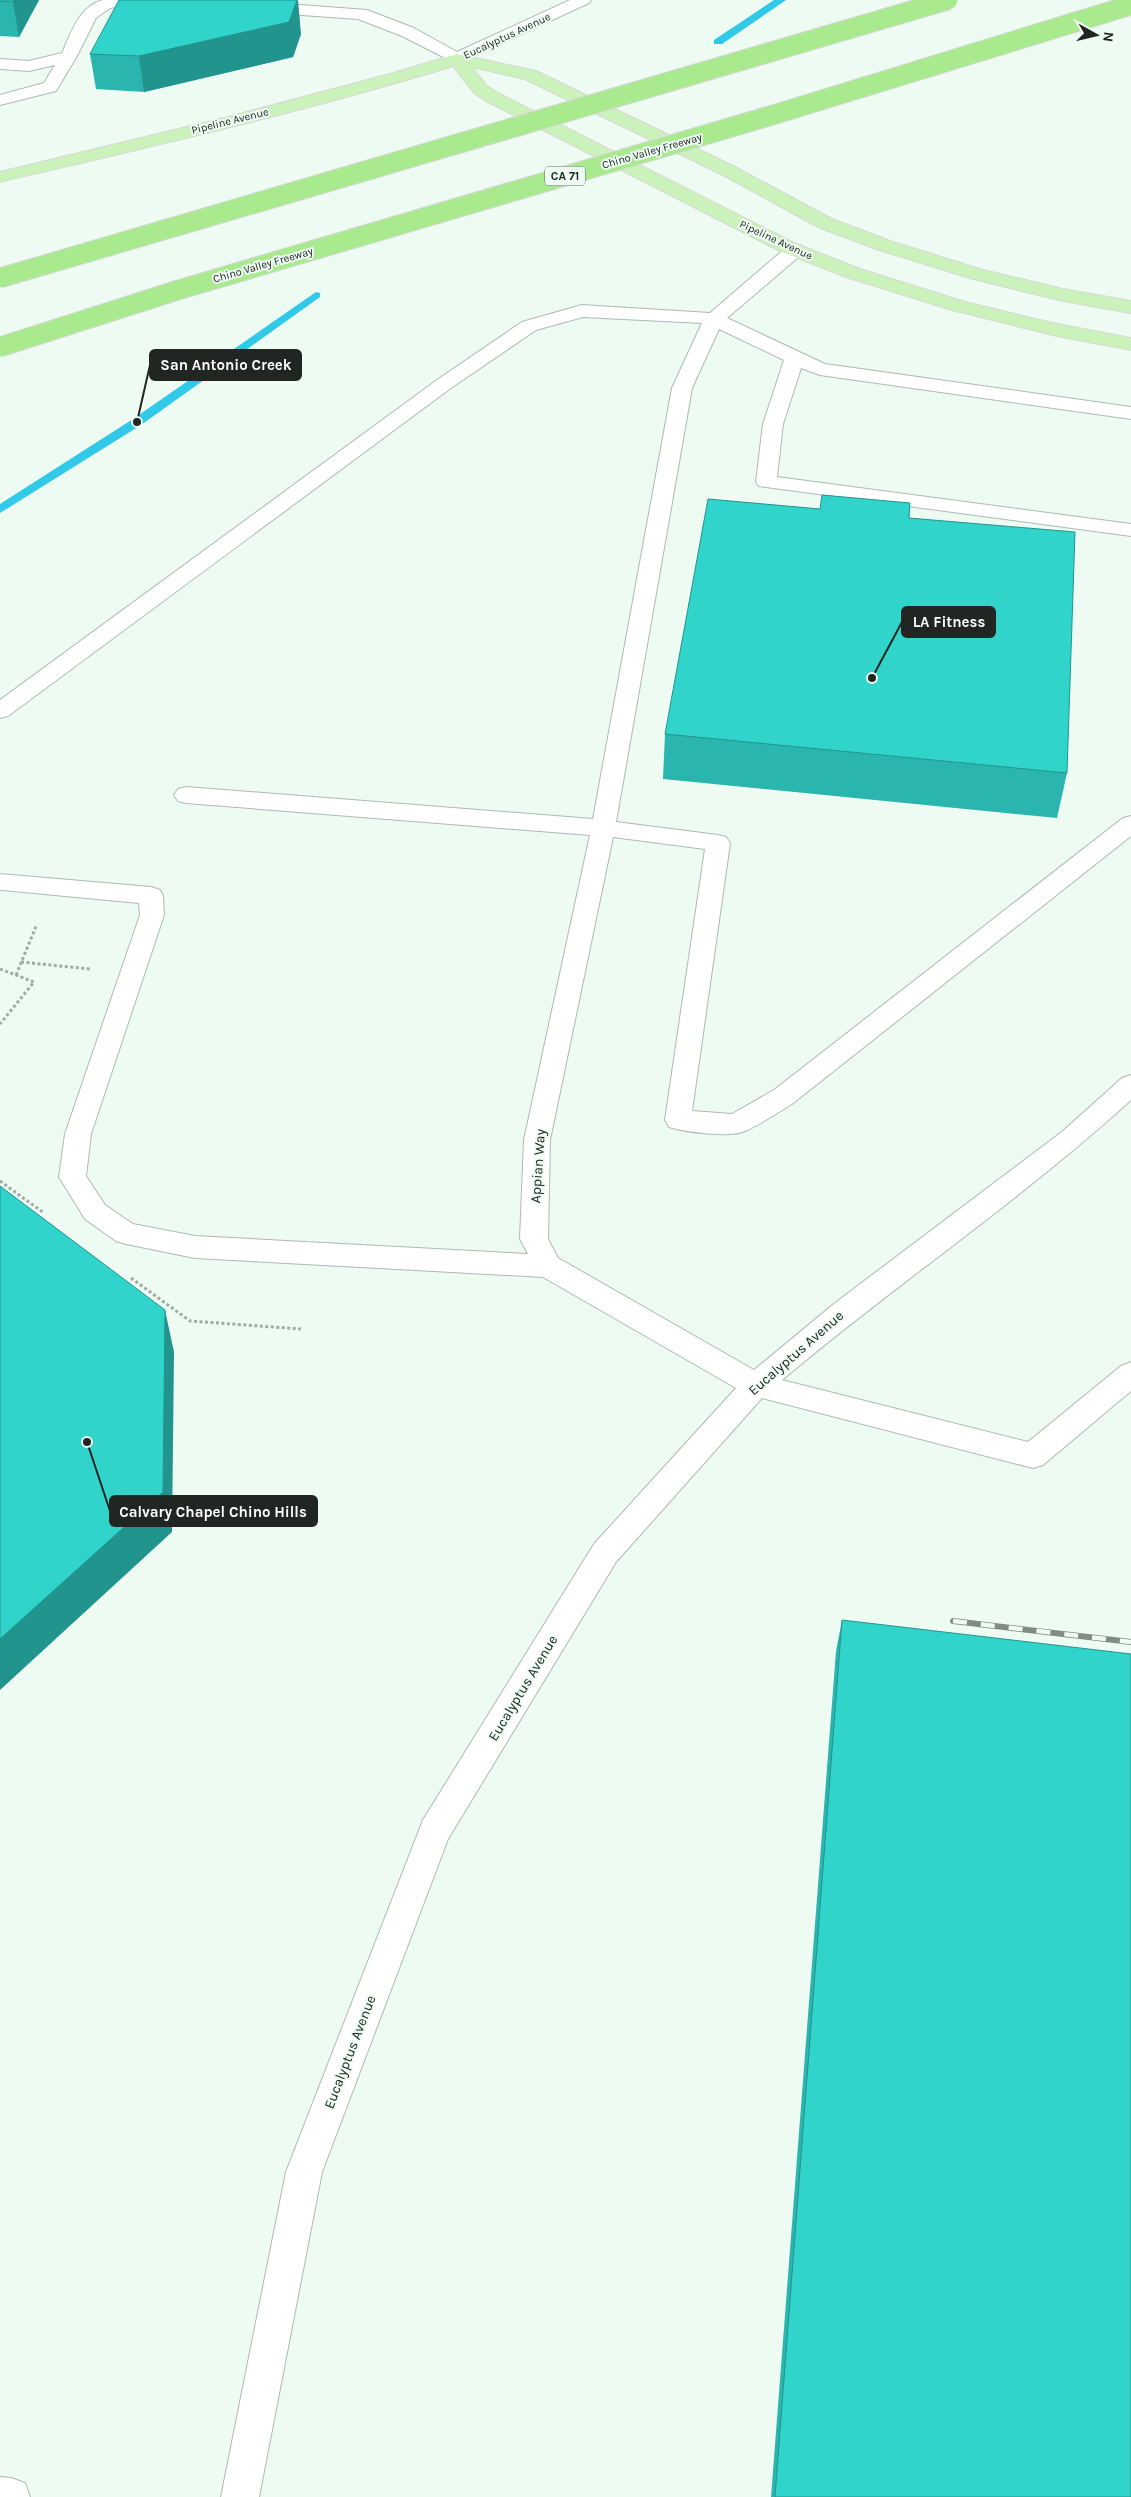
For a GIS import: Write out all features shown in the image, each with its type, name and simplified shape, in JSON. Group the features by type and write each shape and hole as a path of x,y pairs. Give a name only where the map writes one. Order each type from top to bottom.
{"highway":[{"path":"0,278 948,0"},
{"name":"Chino Valley Freeway","path":"0,347 178,290 767,117 1131,5"}],"main road":[{"name":"Pipeline Avenue","path":"458,59 480,89 492,97 670,189 795,250 853,273 959,306 1057,330 1131,344"},
{"name":"Pipeline Avenue","path":"0,177 245,117 396,78 458,59 530,75 729,171 825,223 883,245 977,274 1063,295 1131,307"}],"street":[{"path":"0,100 50,87 69,56 92,10 104,3 132,0"},
{"name":"Eucalyptus Avenue","path":"458,59 583,0"},
{"path":"244,6 361,14 408,32 458,59"},
{"path":"0,64 29,66 69,56"},
{"path":"714,319 795,250"},
{"path":"0,711 410,411 444,384 529,326 582,311 678,315 714,319 820,369 1131,414"},
{"name":"Appian Way","path":"548,1266 534,1239 537,1140 603,828 682,388 714,319"},
{"path":"795,356 773,424 766,482 1131,530"},
{"path":"186,795 603,828 718,843 678,1120 736,1124 783,1097 1131,824"},
{"path":"2,882 151,896 152,915 78,1134 72,1177 95,1212 126,1233 195,1247 548,1266 756,1385 1033,1456 1131,1374"},
{"name":"Eucalyptus Avenue","path":"240,2497 304,2172 435,1831 605,1553 756,1385 845,1311 1072,1138 1131,1085"},
{"path":"0,2496 11,2497"}],"path":[{"path":"16,975 52,886"},
{"path":"21,962 133,973"},
{"path":"0,969 34,982 0,1024"}],"building":[{"path":"0,0 14,0 13,2"},
{"path":"119,0 297,0 289,22 139,56 90,54"},
{"path":"822,495 910,503 909,518 1075,532 1067,773 665,734 708,499 820,509"},
{"path":"0,1186 165,1310 163,1492 0,1639"},
{"path":"842,1620 1131,1654 1131,2497 775,2497"}],"waterway":[{"path":"718,42 781,0"},
{"path":"0,509 137,422 316,295"}],"railway":[{"path":"953,1621 1131,1642"}],"place":[{"name":"San Antonio Creek","path":"137,422"},
{"name":"LA Fitness","path":"872,678"},
{"name":"Calvary Chapel Chino Hills","path":"87,1442"}]}
